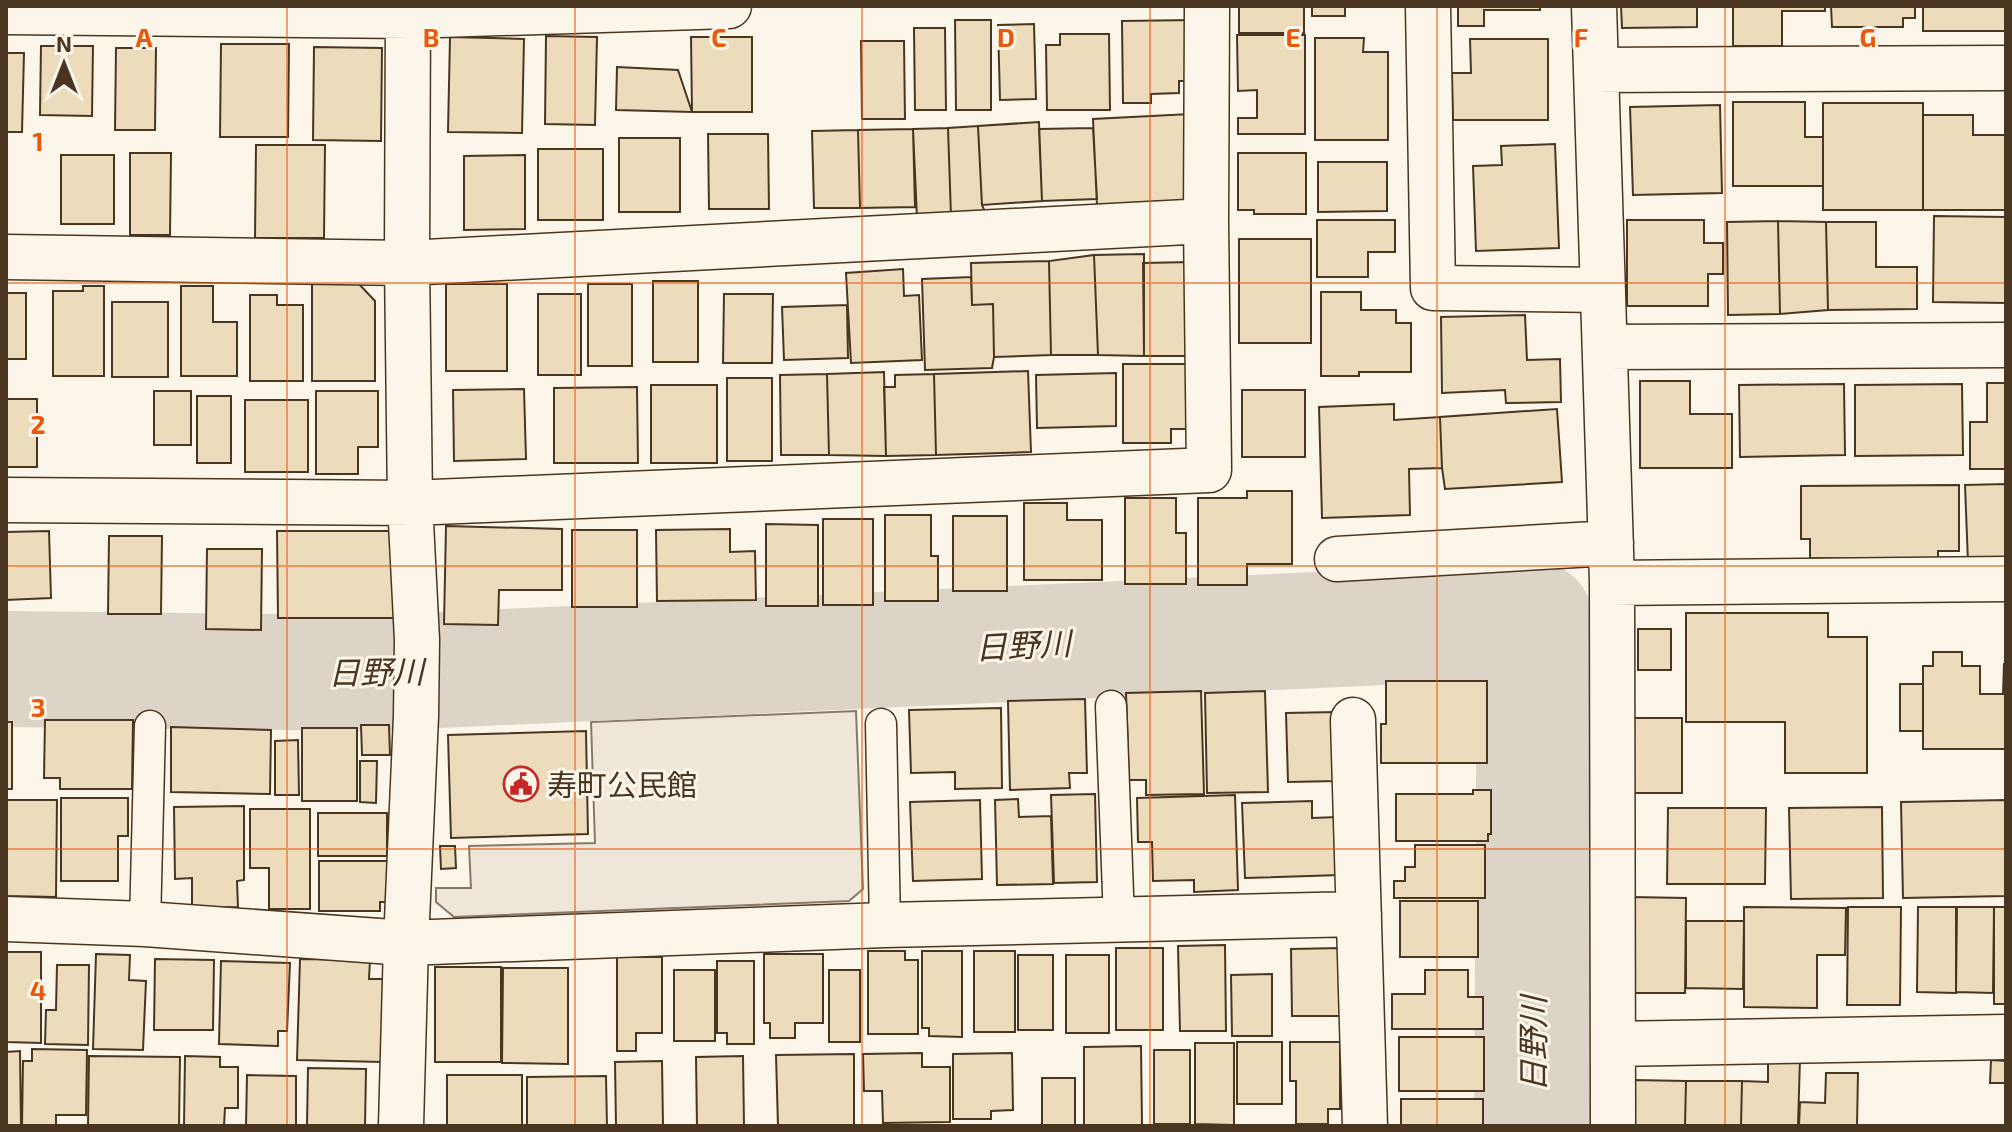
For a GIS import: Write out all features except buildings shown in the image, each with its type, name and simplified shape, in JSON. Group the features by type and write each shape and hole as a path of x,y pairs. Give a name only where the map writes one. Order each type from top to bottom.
{"street":[{"path":"6,12 729,6"},
{"path":"6,500 410,503 1209,470 1207,6"},
{"path":"1428,6 1433,288 1603,290"},
{"path":"1594,6 1611,563 1613,1126"},
{"path":"401,1126 417,640 410,503 408,11"},
{"path":"1596,70 2006,68"},
{"path":"6,257 407,263 1206,221"},
{"path":"1605,347 2006,345"},
{"path":"1337,559 1611,563 2006,579"},
{"path":"1353,720 1365,1126"},
{"path":"6,919 145,924 406,943 885,925 1359,914"},
{"path":"1614,1044 2006,1037"}],"lane":[{"path":"1111,706 1119,920"},
{"path":"881,724 885,925"},
{"path":"145,924 150,726"}],"shaded area":[{"path":"856,711 863,889 849,901 454,917 436,902 436,888 471,888 469,846 595,843 591,722"}],"waterway":[{"name":"日野川","path":"6,669 374,673 1535,620 1532,1126"}],"place":[{"name":"寿町公民館","path":"521,784"}]}
